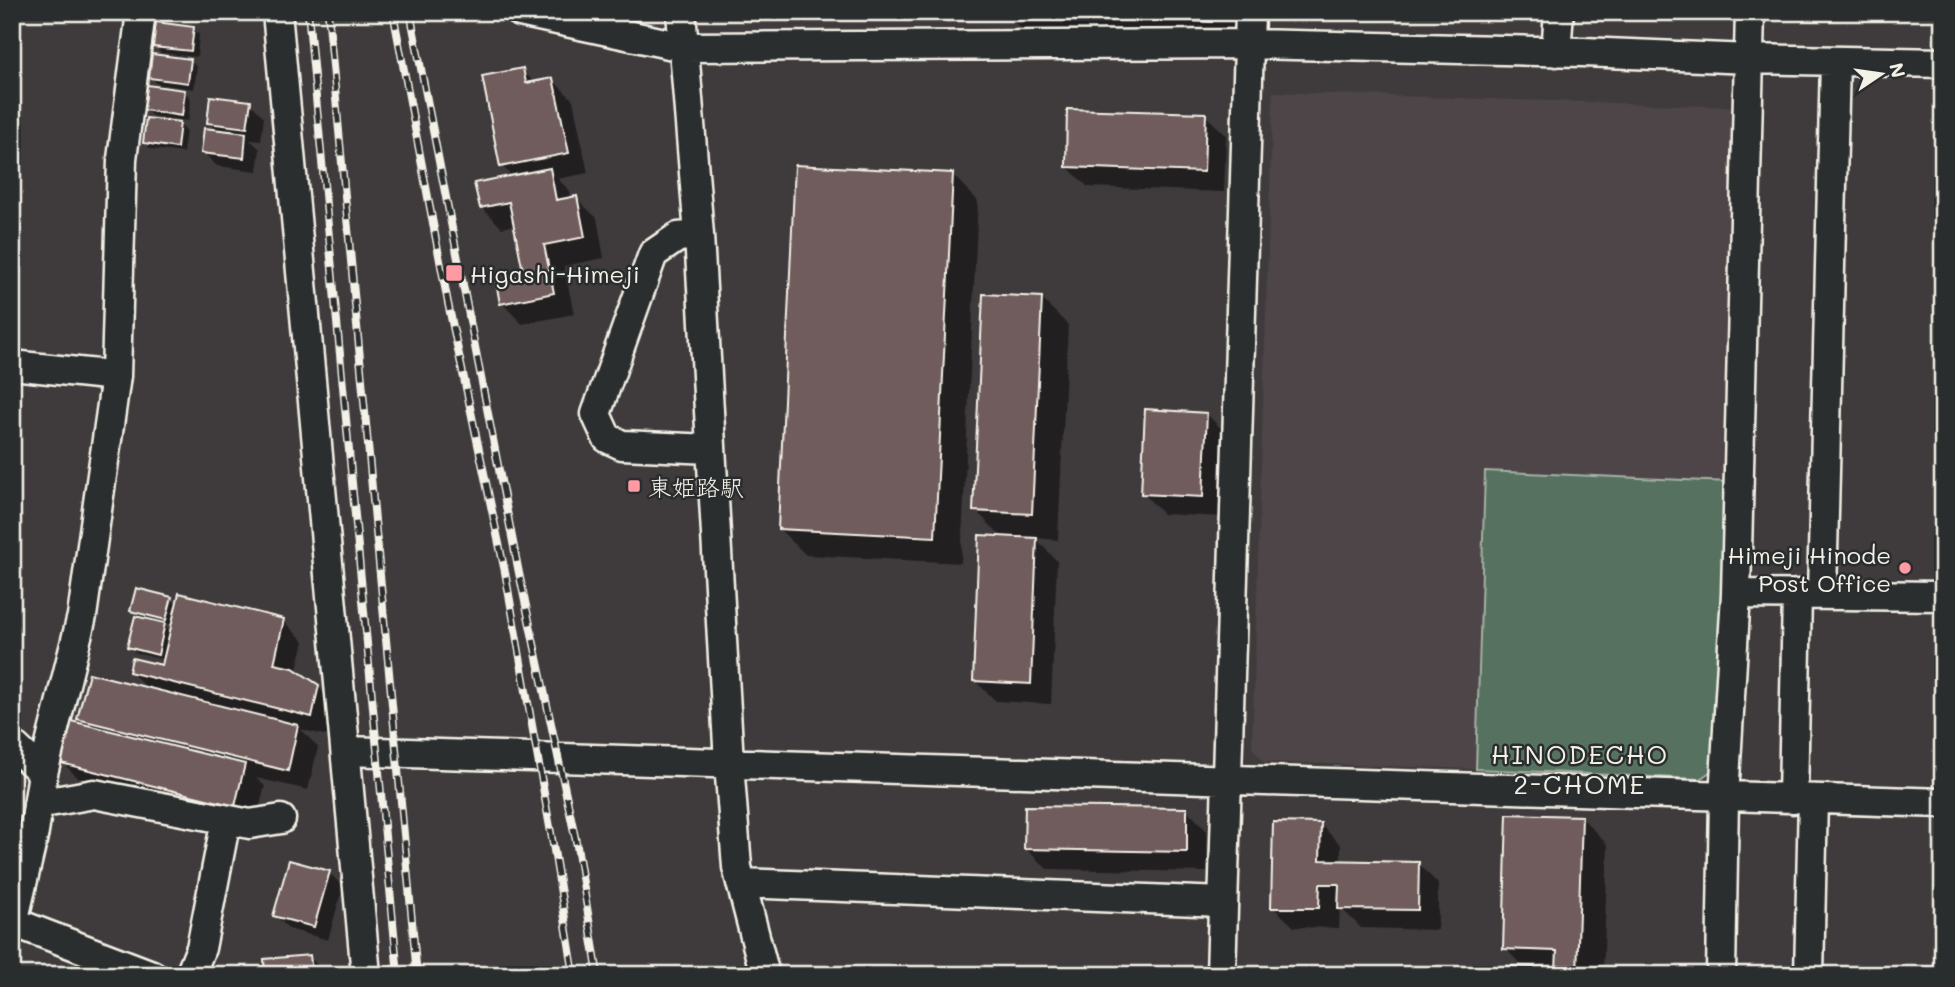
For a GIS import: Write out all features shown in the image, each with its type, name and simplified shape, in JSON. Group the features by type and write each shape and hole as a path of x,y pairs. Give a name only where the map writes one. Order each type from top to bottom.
{"street":[{"path":"141,12 122,159 116,376 82,616 43,773 28,821 13,924 152,975"},
{"path":"276,12 366,975"},
{"path":"520,12 683,47 1249,44 1943,63"},
{"path":"681,12 699,235 737,867 765,975"},
{"path":"1221,975 1250,12"},
{"path":"1556,52 1559,12"},
{"path":"1721,975 1724,797 1736,594 1750,12"},
{"path":"1809,975 1803,799 1835,61"},
{"path":"699,235 678,237 653,254 596,414 607,438 622,445 711,449"},
{"path":"12,365 116,376"},
{"path":"1736,594 1943,596"},
{"path":"12,744 43,773"},
{"path":"346,751 1943,803"},
{"path":"28,821 94,794 250,824 281,819"},
{"path":"190,975 201,948 226,820"},
{"path":"741,883 1223,902"}],"shaded area":[{"path":"1273,92 1739,107 1729,482 1485,471 1476,769 1264,762 1252,748"}],"green space":[{"path":"1485,471 1729,482 1718,766 1700,779 1476,769"}],"building":[{"path":"1003,12 1212,12 1212,22"},
{"path":"156,22 194,27 191,51 153,47"},
{"path":"152,54 191,59 188,83 149,78"},
{"path":"523,68 526,83 553,78 569,153 500,167 482,76"},
{"path":"147,85 185,90 182,116 144,110"},
{"path":"210,96 251,101 247,128 207,123"},
{"path":"1067,109 1206,113 1204,172 1066,167"},
{"path":"146,118 180,122 177,148 143,143"},
{"path":"204,128 246,133 244,158 201,153"},
{"path":"795,165 953,173 935,537 778,529"},
{"path":"550,168 556,200 577,196 585,237 544,245 554,293 500,304 496,282 524,276 509,202 480,208 474,183"},
{"path":"983,294 1042,297 1032,514 973,511"},
{"path":"1145,409 1207,413 1203,497 1141,494"},
{"path":"979,535 1037,538 1031,684 973,681"},
{"path":"136,588 172,597 166,620 130,611"},
{"path":"179,593 284,619 274,664 293,668 319,685 312,717 129,672 132,658 162,665"},
{"path":"135,616 165,623 158,655 127,647"},
{"path":"89,673 298,725 288,771 77,719"},
{"path":"71,721 245,764 235,806 61,763"},
{"path":"1025,806 1187,808 1187,852 1024,849"},
{"path":"1507,814 1582,816 1577,975 1506,975 1507,966 1556,968 1557,951 1503,949"},
{"path":"1273,822 1321,823 1320,860 1419,862 1418,910 1338,909 1339,884 1320,884 1319,908 1271,908"},
{"path":"289,860 330,871 314,927 273,916"},
{"path":"310,955 312,972 343,970 343,975 265,975 264,959"}],"railway":[{"path":"308,12 398,975"},
{"path":"328,12 417,975"},
{"path":"393,12 448,303 505,572 574,975"},
{"path":"410,12 519,573 577,846 598,975"}],"place":[{"name":"Higashi-Himeji","path":"454,273"},
{"name":"東姫路駅","path":"634,486"},
{"name":"Himeji Hinode Post Office","path":"1905,568"}],"district":[{"name":"HINODECHO 2-CHOME","path":"1580,769"}]}
